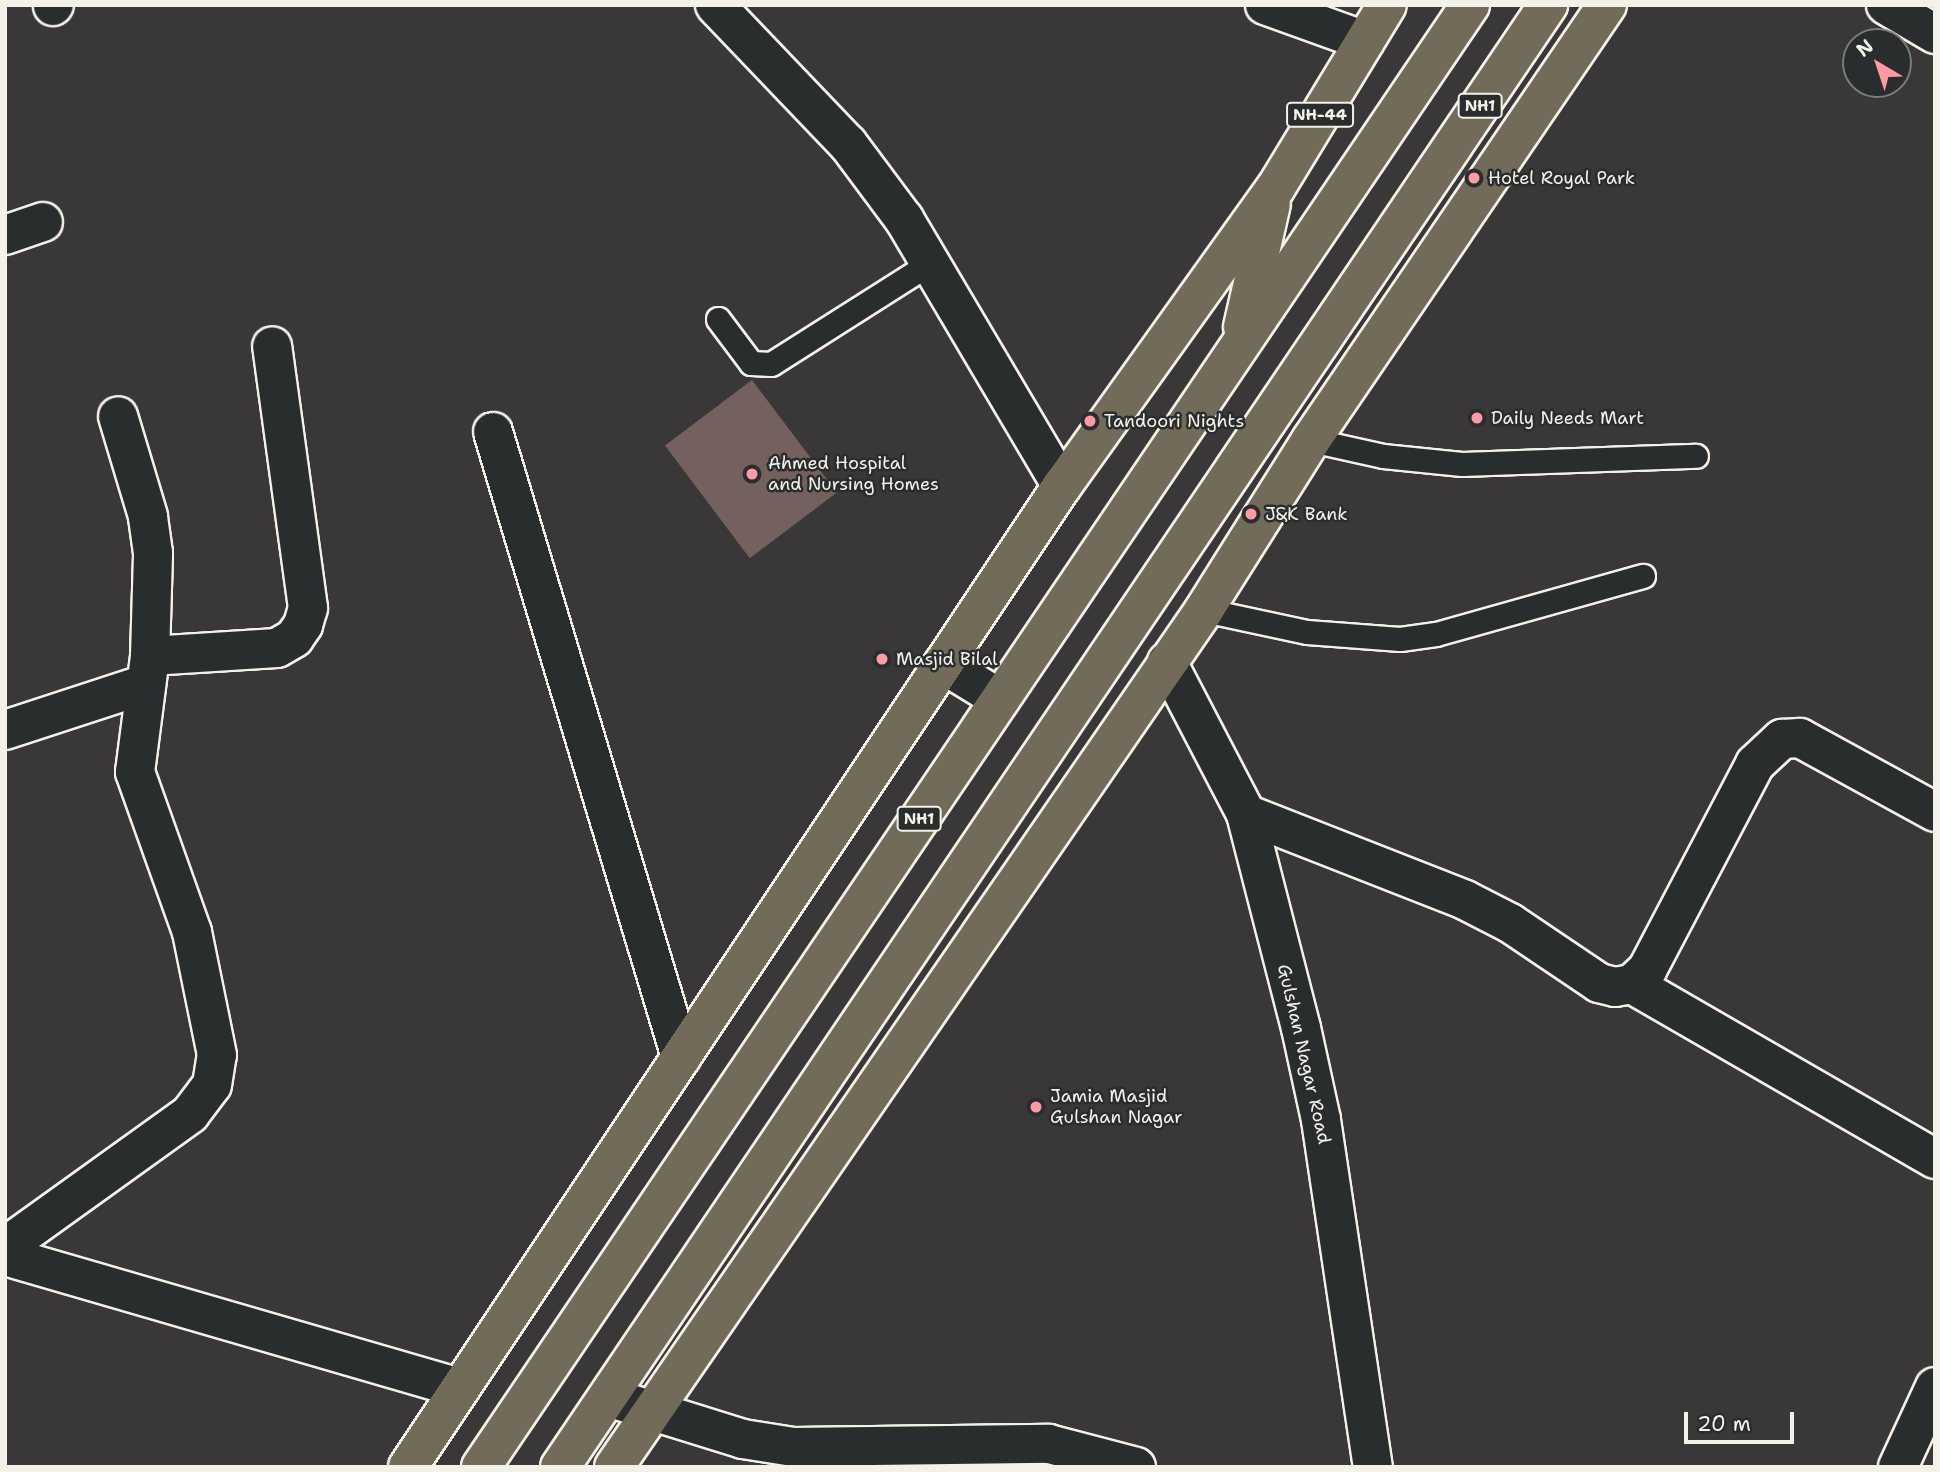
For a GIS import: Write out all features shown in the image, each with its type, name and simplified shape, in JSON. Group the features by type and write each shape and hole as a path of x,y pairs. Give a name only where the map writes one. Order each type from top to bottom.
{"highway":[{"path":"1364,41 1387,5"},
{"name":"NH1","path":"481,1467 1470,5"},
{"name":"NH1","path":"560,1467 1548,5"},
{"path":"614,1467 1204,610 1311,440 1606,5"},
{"name":"NH-44","path":"1275,189 1364,41"},
{"path":"1344,308 1499,164"},
{"path":"1238,349 1275,189"},
{"path":"408,1467 1062,486 1275,189"}],"street":[{"path":"715,5 848,144 932,262 1062,486"},
{"path":"1265,5 1364,41"},
{"path":"1886,5 1935,34"},
{"path":"5,235 43,222"},
{"path":"5,730 148,670 276,648 294,638 303,625 308,608 272,346"},
{"path":"5,1247 190,1114 212,1085 217,1055 191,932 135,772 148,670 151,541 118,416"},
{"path":"493,432 681,1057"},
{"name":"Gulshan Nagar Road","path":"1167,662 1246,814 1321,1120 1373,1467"},
{"path":"943,664 1000,699"},
{"path":"1246,814 1465,900 1510,923 1599,983 1615,988 1632,984 1647,970 1755,764 1782,739 1800,738 1935,812"},
{"path":"1632,984 1935,1160"},
{"path":"5,1256 460,1388"},
{"path":"1898,1467 1935,1387"},
{"path":"608,1398 743,1440 793,1447 1049,1444 1136,1467"}],"lane":[{"path":"718,320 751,363 771,364 932,262"},
{"path":"1311,440 1383,456 1462,464 1696,456"},
{"path":"1204,610 1307,632 1401,639 1436,634 1643,576"}],"building":[{"path":"752,380 837,493 750,558 665,446"}],"place":[{"name":"Hotel Royal Park","path":"1474,178"},
{"name":"Daily Needs Mart","path":"1477,418"},
{"name":"Tandoori Nights","path":"1090,421"},
{"name":"Ahmed Hospital and Nursing Homes","path":"752,474"},
{"name":"J&K Bank","path":"1251,514"},
{"name":"Masjid Bilal","path":"882,659"},
{"name":"Jamia Masjid Gulshan Nagar","path":"1036,1107"}]}
